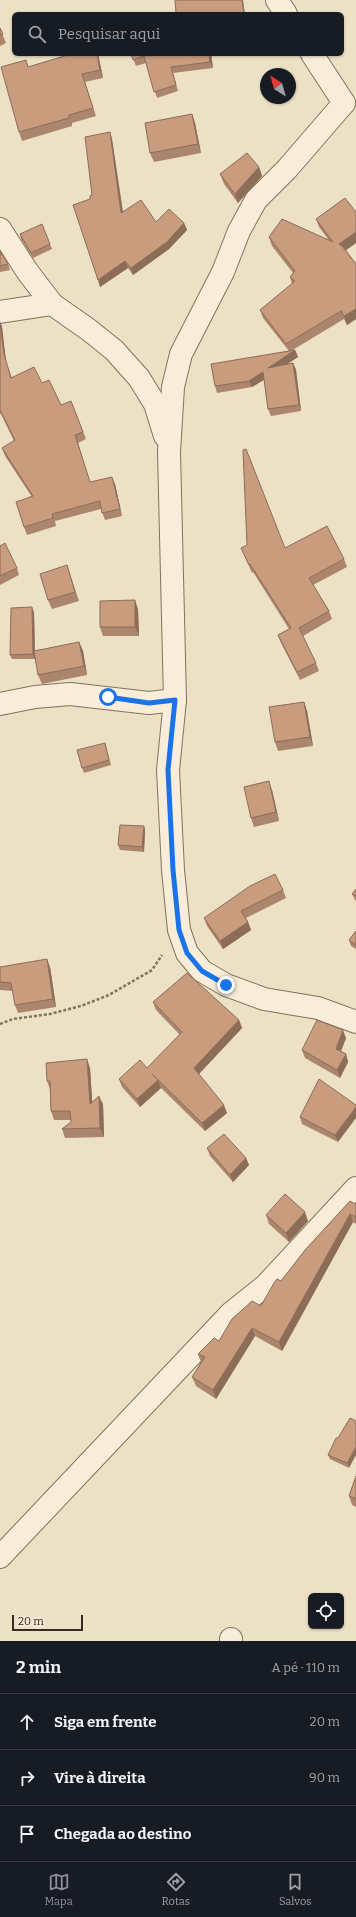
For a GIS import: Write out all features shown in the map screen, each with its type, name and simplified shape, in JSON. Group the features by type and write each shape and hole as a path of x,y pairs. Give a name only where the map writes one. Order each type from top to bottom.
{"street":[{"path":"314,56 350,104 256,200 239,231 223,272 182,354 173,387 169,452 175,700 168,770 173,870 179,930 187,953 202,971 226,985 264,999 318,1008 356,1022"},
{"path":"0,228 27,271 52,304 114,350 139,378 155,404 169,452"},
{"path":"0,312 52,304"},
{"path":"0,704 35,697 70,694 149,703 175,700"},
{"path":"0,1557 231,1312 266,1285 356,1188"}],"path":[{"path":"0,1024 81,1006 130,983 152,970 179,930"}],"building":[{"path":"175,0 242,0 244,12 176,12"},
{"path":"0,28 3,34 0,35"},
{"path":"64,56 97,56 100,70 82,74 93,108 69,115 69,118 19,132 1,67 26,60 28,67"},
{"path":"132,56 144,56 133,60"},
{"path":"144,56 209,56 210,62 171,67 176,85 154,92"},
{"path":"192,114 198,144 150,153 145,123"},
{"path":"110,132 121,213 141,200 156,222 169,209 184,223 167,242 131,268 125,261 98,280 73,205 90,199 90,196 92,195 85,137"},
{"path":"247,153 259,167 235,194 220,174"},
{"path":"345,198 356,212 356,232 339,244 356,264 356,309 344,316 341,311 286,344 260,310 295,281 290,277 295,271 269,237 282,219 333,242 316,219"},
{"path":"42,224 50,244 31,253 20,234"},
{"path":"0,251 8,264 0,266"},
{"path":"0,324 4,354 11,378 34,367 42,383 49,380 61,405 71,401 83,432 75,435 90,482 112,477 120,509 102,513 100,501 52,514 53,518 24,527 16,502 33,496 2,448 15,440 0,410"},
{"path":"295,350 268,368 293,363 299,405 268,409 263,372 249,381 215,386 211,364"},
{"path":"246,449 285,548 327,526 344,559 309,578 329,611 299,628 316,663 297,672 278,635 291,628 250,564 249,565 241,548 247,545 243,450"},
{"path":"5,543 17,568 0,576 0,546"},
{"path":"67,565 75,592 48,600 40,574"},
{"path":"135,600 135,627 100,627 100,601"},
{"path":"32,607 33,654 10,655 11,608"},
{"path":"79,642 84,666 38,675 34,651"},
{"path":"304,702 310,737 275,742 269,707"},
{"path":"105,743 109,760 82,768 77,750"},
{"path":"269,781 276,812 251,818 244,787"},
{"path":"120,825 144,826 142,847 118,845"},
{"path":"275,874 283,890 241,911 248,922 220,941 204,918 250,886"},
{"path":"356,889 356,896 352,894"},
{"path":"356,931 356,945 349,940"},
{"path":"47,959 53,999 15,1005 11,983 0,982 0,967"},
{"path":"187,973 239,1020 194,1068 224,1105 202,1123 152,1074 158,1080 137,1099 119,1079 140,1060 147,1068 182,1032 153,1002"},
{"path":"317,1020 343,1030 336,1049 346,1054 337,1070 302,1050"},
{"path":"87,1059 90,1104 99,1096 100,1128 62,1129 71,1122 70,1111 51,1111 50,1081 47,1081 46,1063"},
{"path":"319,1079 356,1105 335,1135 300,1117"},
{"path":"224,1134 246,1158 230,1175 207,1148"},
{"path":"285,1194 305,1212 286,1233 266,1215"},
{"path":"350,1201 355,1204 356,1202 356,1217 350,1214 279,1342 252,1328 213,1390 192,1377 205,1357 198,1354 214,1338 219,1341 232,1319 252,1301 261,1306 277,1279 281,1281 305,1250"},
{"path":"350,1418 356,1421 356,1447 347,1463 328,1455 336,1438 338,1438"},
{"path":"356,1476 356,1499 349,1496"}],"route":[{"path":"108,697 149,703 175,700 168,770 173,870 179,930 187,953 202,971 226,985"}]}
